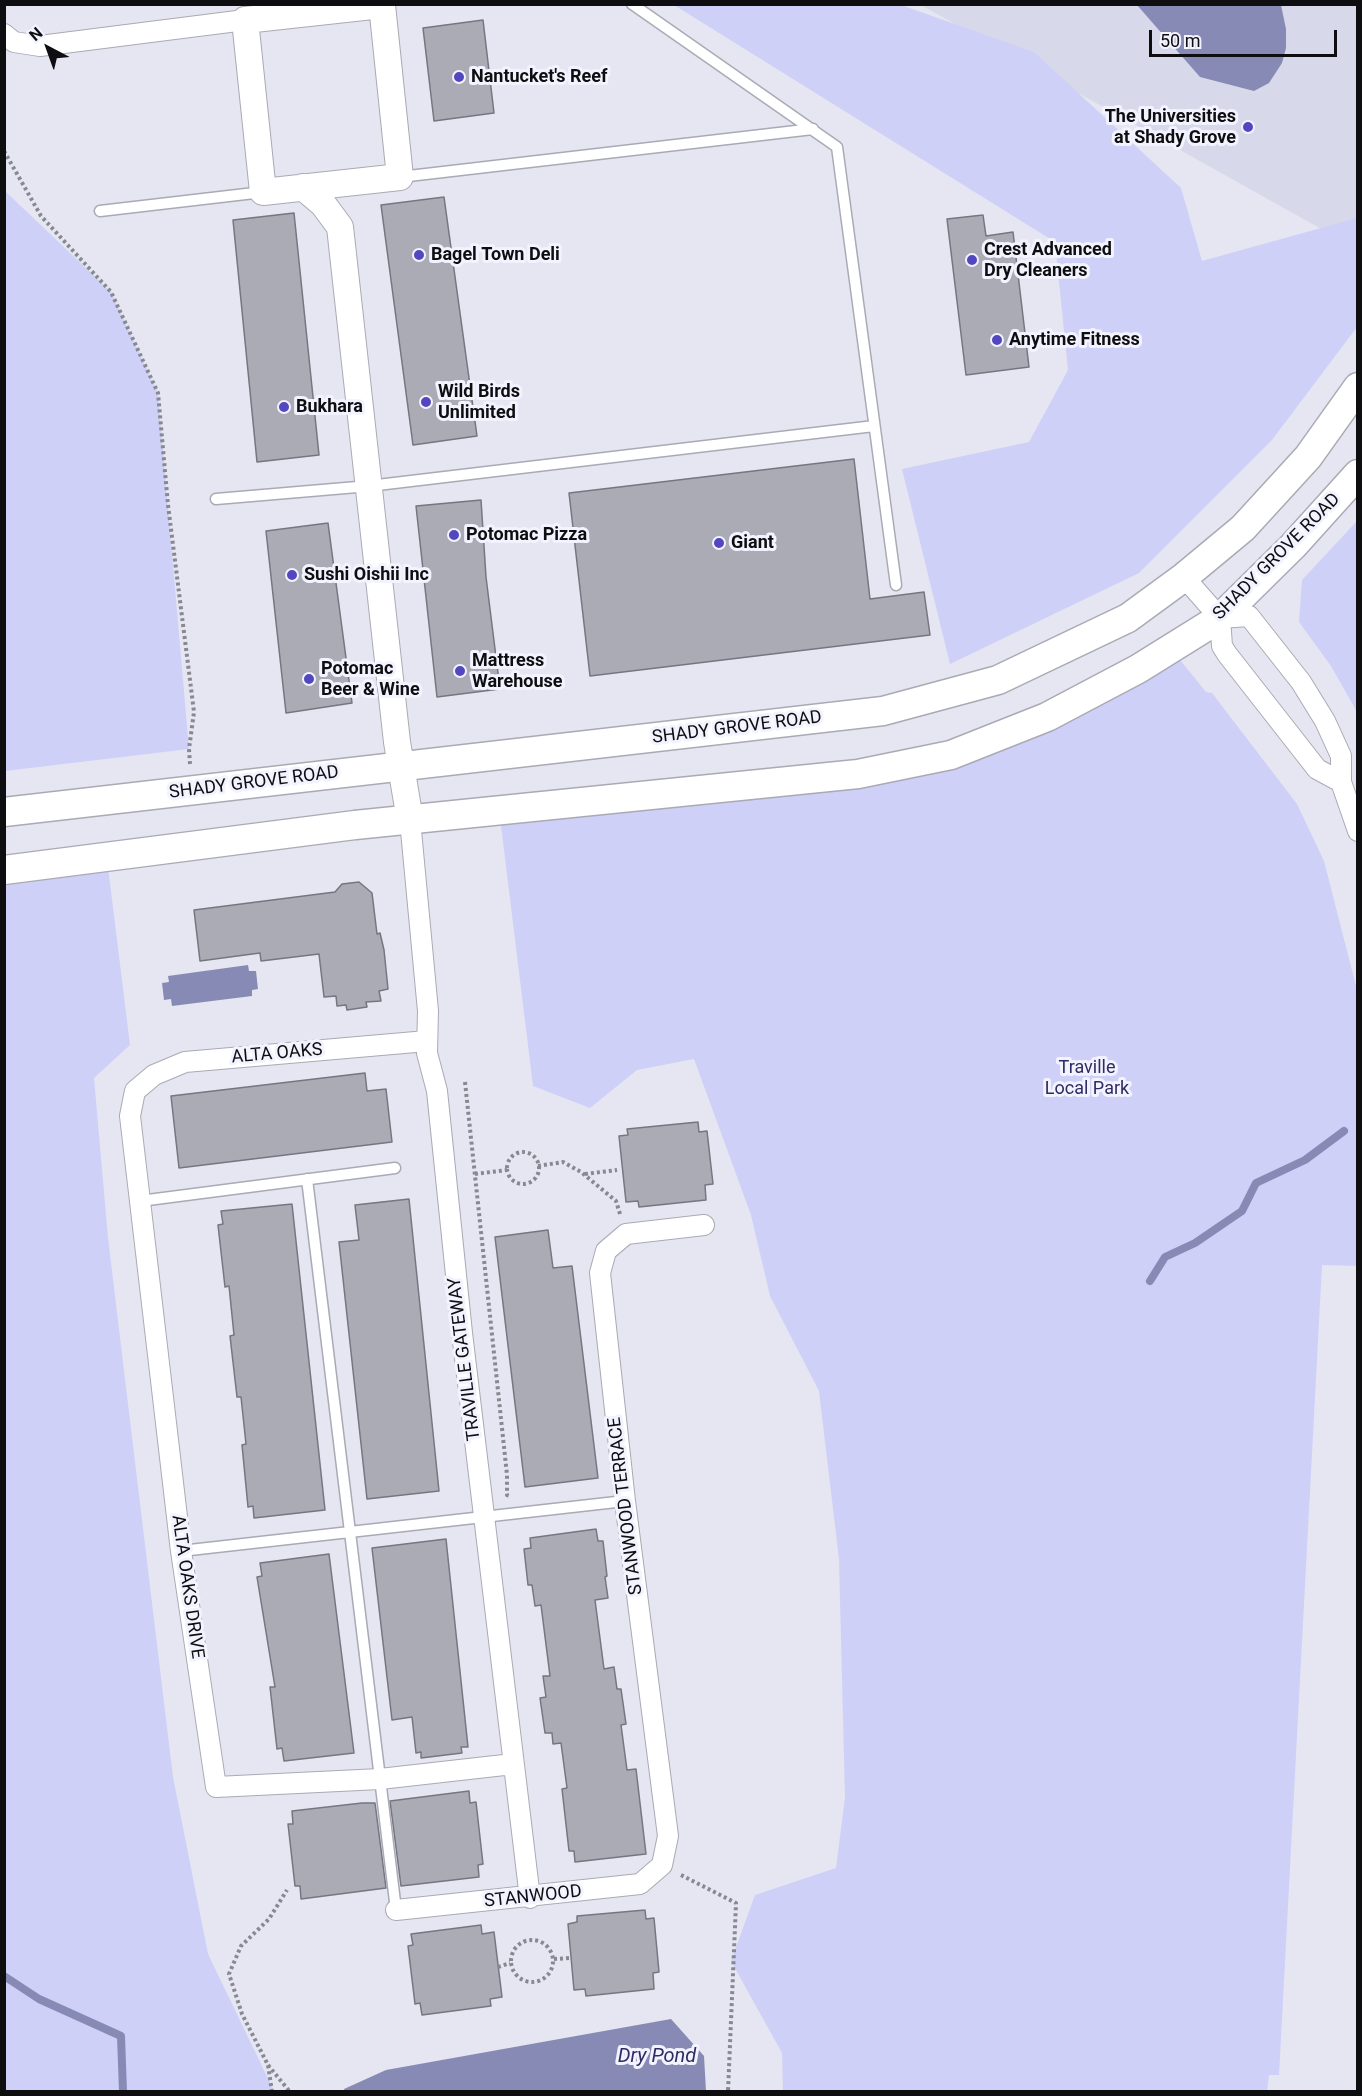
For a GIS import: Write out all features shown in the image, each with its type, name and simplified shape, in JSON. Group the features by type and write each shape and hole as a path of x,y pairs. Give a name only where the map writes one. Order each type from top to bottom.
{"main road":[{"name":"SHADY GROVE ROAD","path":"4,812 883,711 998,680 1128,618 1184,577 1243,528 1308,457 1358,387"},
{"name":"SHADY GROVE ROAD","path":"4,870 410,820 858,774 951,755 1047,717 1138,669 1220,618 1293,546 1358,474"}],"street":[{"path":"4,34 14,42 40,46 245,20 289,10 388,5 400,177 262,192 245,20"},
{"path":"369,180 350,204 340,227 401,767 410,820"},
{"path":"303,187 323,204 340,227"},
{"path":"1184,577 1220,618 1222,646 1317,769 1341,782"},
{"path":"1220,618 1249,616 1301,682 1325,721 1341,756 1341,782 1358,831"},
{"name":"TRAVILLE GATEWAY","path":"410,820 415,847 428,1011 427,1053 437,1091 484,1517 530,1898"},
{"name":"ALTA OAKS","path":"135,1091 154,1075 185,1062 427,1041"},
{"name":"ALTA OAKS DRIVE","path":"135,1091 130,1116 181,1551 216,1787 380,1779 513,1764"},
{"path":"626,1234 704,1225"},
{"name":"STANWOOD TERRACE","path":"626,1234 606,1251 600,1273 625,1501 668,1836 662,1865"},
{"name":"STANWOOD","path":"396,1910 530,1898 640,1884 662,1865"}],"lane":[{"path":"632,4 837,147 896,585"},
{"path":"400,177 813,129"},
{"path":"100,211 262,192"},
{"path":"216,499 369,486 874,426"},
{"path":"140,1201 395,1168"},
{"path":"307,1179 396,1910"},
{"path":"181,1551 625,1501"}],"path":[{"path":"4,151 41,216 111,292 158,393 168,505 194,712 189,749 190,765"},
{"path":"465,1082 507,1475 507,1495 516,1498"},
{"path":"521,1152 534,1157 538,1166 537,1177 525,1184 512,1179 507,1170 509,1159 521,1152"},
{"path":"538,1166 563,1162 584,1174 616,1201 626,1234"},
{"path":"475,1174 507,1170"},
{"path":"584,1174 617,1170"},
{"path":"662,1865 736,1903 728,2091"},
{"path":"287,1890 269,1919 241,1946 229,1974 242,2014 268,2065 291,2091"},
{"path":"531,1939 547,1944 554,1959 549,1975 534,1982 518,1977 510,1963 516,1947 531,1939"},
{"path":"554,1959 571,1958"},
{"path":"498,1967 510,1963"},
{"path":"268,2065 272,2091"}],"shaded area":[{"name":"The Universities at Shady Grove","path":"921,5 1357,5 1357,249"}],"green space":[{"path":"674,5 901,5 1034,52 1181,188 1202,261 1357,218 1357,327 1272,440 1139,573 950,664 902,469 1029,442 1068,370 1055,242"},
{"path":"4,190 111,292 158,393 189,749 5,771"},
{"path":"1357,521 1357,712 1331,666 1299,622 1302,580"},
{"name":"Traville Local Park","path":"1172,650 1206,692 1212,693 1297,804 1324,861 1357,990 1358,1266 1322,1265 1279,2075 1269,2075 1267,2091 783,2091 782,2053 731,1961 755,1895 836,1868 845,1798 839,1559 819,1391 770,1296 751,1215 694,1059 637,1070 590,1108 533,1086 499,809 951,755"},
{"path":"107,859 130,1045 94,1078 108,1238 173,1777 208,1954 274,2091 5,2091 4,870"}],"water":[{"path":"1137,5 1281,5 1286,29 1286,48 1282,63 1269,83 1254,91 1200,77"},
{"path":"248,965 249,971 256,971 258,989 252,990 252,996 172,1006 171,999 164,1000 162,983 169,982 168,976"},
{"name":"Dry Pond","path":"671,2019 704,2056 706,2091 345,2092 344,2089 386,2070"}],"building":[{"path":"483,20 494,113 434,121 423,28"},
{"path":"444,197 477,436 413,445 381,205"},
{"path":"294,213 319,455 257,462 233,220"},
{"path":"983,215 986,236 1013,232 1029,367 966,375 947,219"},
{"name":"Giant","path":"854,459 870,599 924,592 930,635 590,676 569,493"},
{"path":"481,500 486,577 500,689 437,697 416,506"},
{"path":"328,523 352,703 286,713 266,531"},
{"path":"359,882 372,893 377,934 380,933 384,950 388,989 379,991 381,1001 366,1002 367,1007 347,1010 346,1005 337,1006 336,996 324,997 319,954 261,961 260,953 200,961 194,910 335,892 342,884"},
{"path":"365,1073 367,1091 386,1089 392,1142 179,1168 171,1096"},
{"path":"698,1122 699,1132 707,1131 713,1184 705,1185 706,1200 639,1207 638,1201 626,1202 619,1136 628,1135 627,1129"},
{"path":"409,1199 439,1491 367,1499 339,1242 359,1240 355,1205"},
{"path":"292,1204 325,1510 254,1518 253,1506 248,1507 242,1445 246,1444 241,1397 237,1397 230,1336 234,1335 229,1286 225,1287 218,1225 223,1224 221,1211"},
{"path":"548,1230 553,1268 572,1266 598,1478 525,1487 495,1237"},
{"path":"596,1529 598,1541 603,1541 607,1576 605,1577 608,1598 595,1600 604,1669 614,1667 617,1689 621,1689 626,1724 621,1725 627,1770 636,1769 646,1854 575,1862 574,1851 569,1851 562,1789 567,1788 561,1743 553,1744 552,1733 545,1733 540,1698 546,1697 543,1676 550,1676 541,1605 535,1606 532,1585 528,1585 524,1549 531,1548 530,1538"},
{"path":"446,1539 468,1747 461,1747 462,1753 421,1758 421,1752 416,1753 412,1717 392,1720 372,1548"},
{"path":"329,1554 354,1753 284,1761 282,1748 277,1749 270,1687 275,1687 257,1577 262,1576 260,1563"},
{"path":"469,1791 470,1803 476,1802 483,1864 478,1865 479,1877 401,1886 390,1801"},
{"path":"375,1803 386,1888 301,1899 300,1886 295,1886 288,1824 293,1824 292,1811"},
{"path":"645,1910 646,1919 654,1918 659,1972 653,1973 654,1989 586,1996 585,1989 574,1990 568,1924 577,1922 577,1916"},
{"path":"481,1925 482,1934 494,1932 502,1997 490,1999 491,2006 422,2015 420,2003 415,2004 408,1946 413,1945 411,1934"}],"waterway":[{"path":"1150,1281 1165,1257 1195,1243 1242,1211 1256,1183 1305,1160 1344,1131"},
{"path":"4,1976 39,1999 121,2036 123,2092"}],"place":[{"name":"Nantucket's Reef","path":"459,77"},
{"name":"The Universities at Shady Grove","path":"1248,127"},
{"name":"Bagel Town Deli","path":"419,255"},
{"name":"Crest Advanced Dry Cleaners","path":"972,260"},
{"name":"Anytime Fitness","path":"997,340"},
{"name":"Wild Birds Unlimited","path":"426,402"},
{"name":"Bukhara","path":"284,407"},
{"name":"Potomac Pizza","path":"454,535"},
{"name":"Giant","path":"719,543"},
{"name":"Sushi Oishii Inc","path":"292,575"},
{"name":"Mattress Warehouse","path":"460,671"},
{"name":"Potomac Beer & Wine","path":"309,679"}]}
